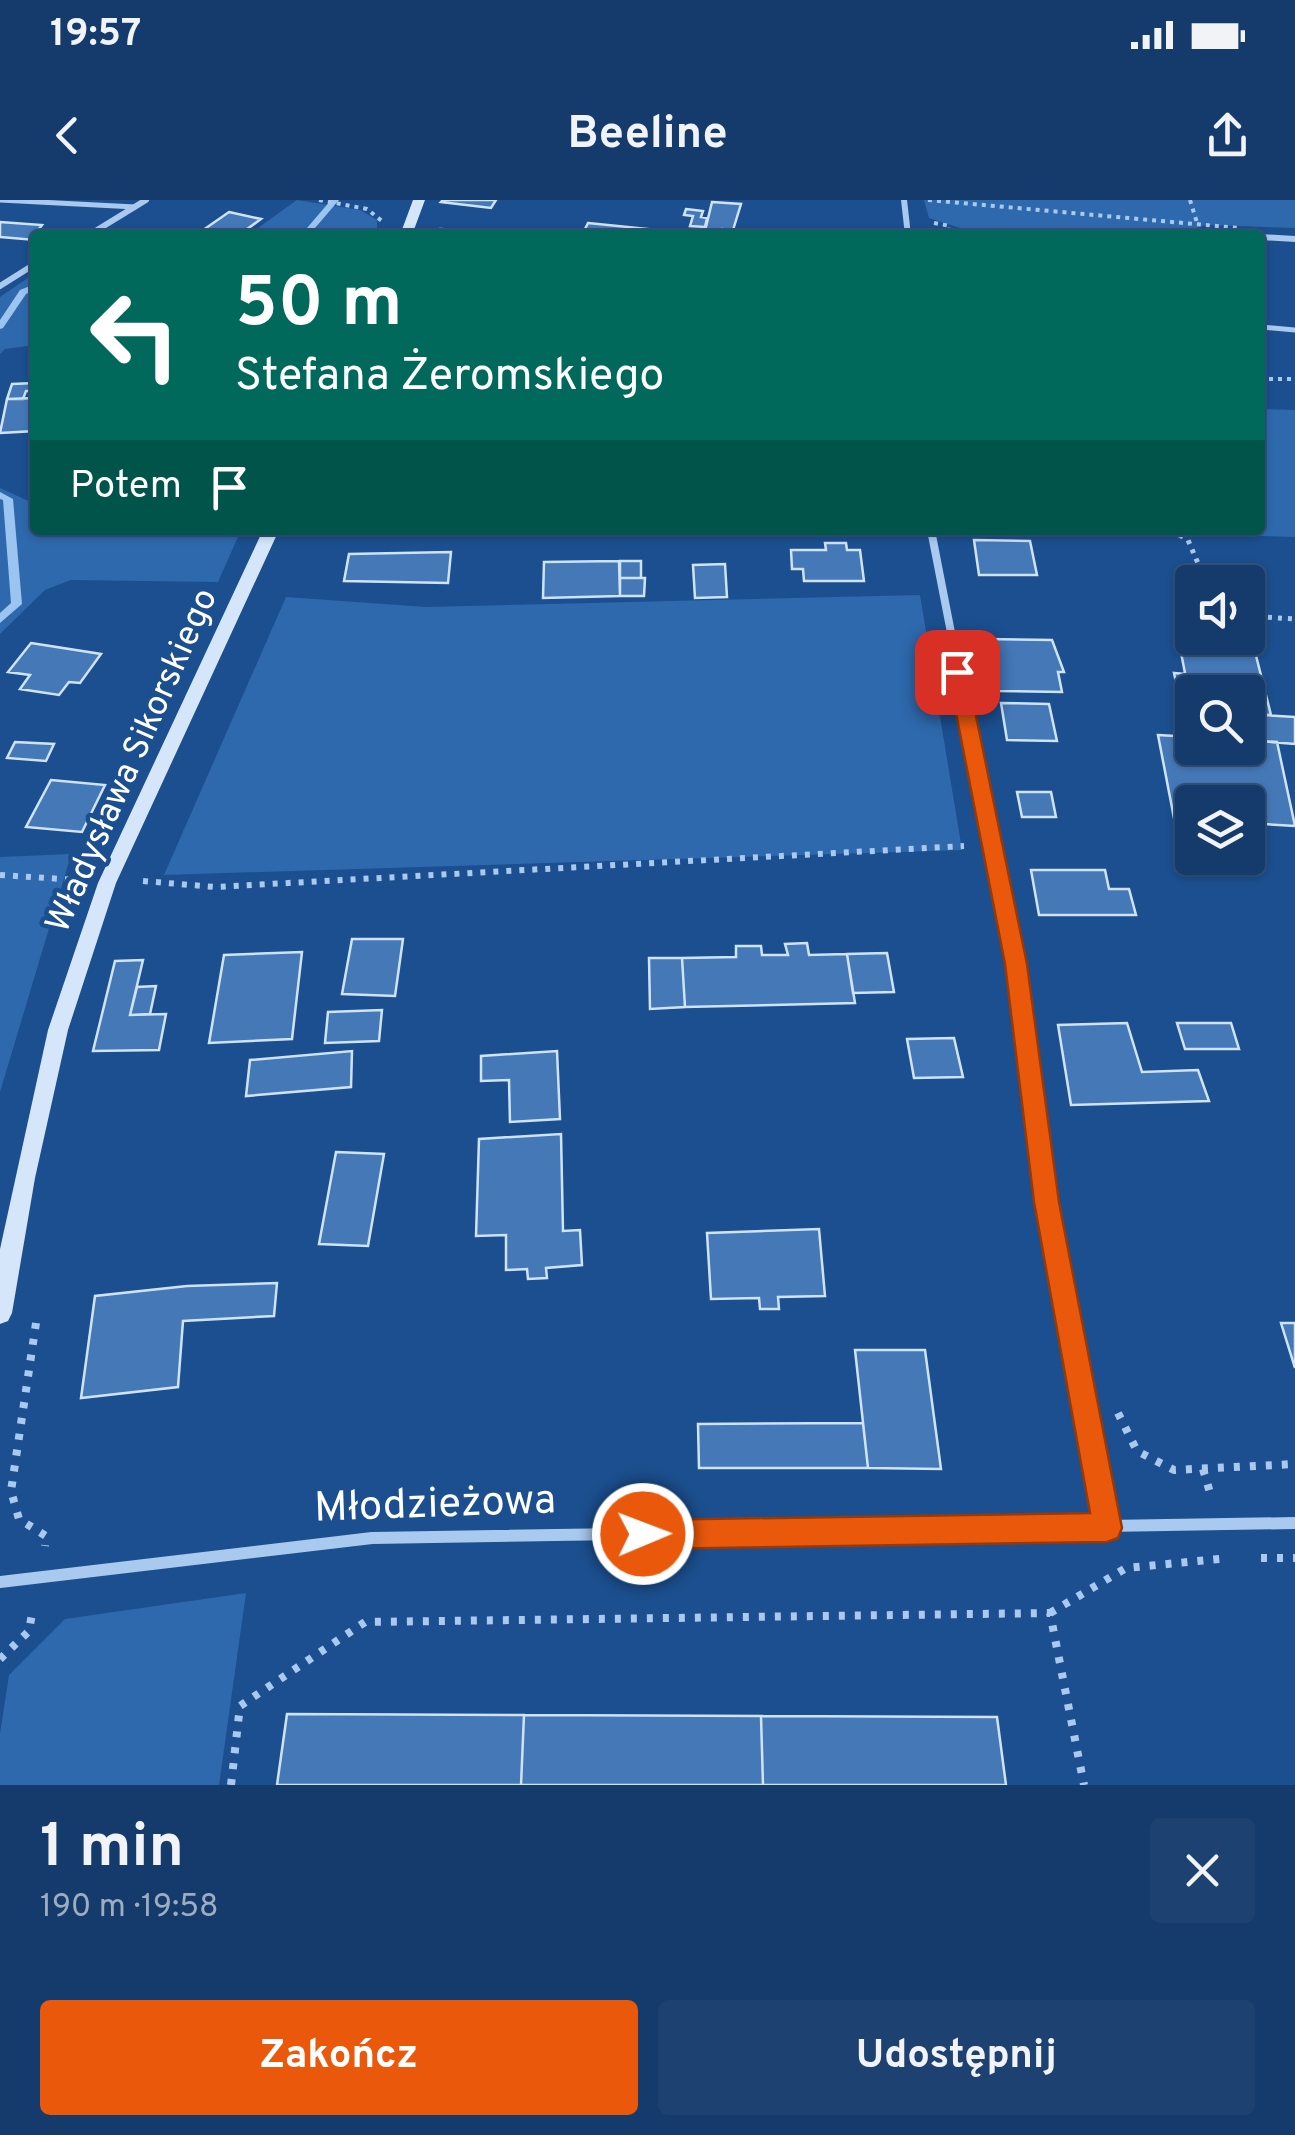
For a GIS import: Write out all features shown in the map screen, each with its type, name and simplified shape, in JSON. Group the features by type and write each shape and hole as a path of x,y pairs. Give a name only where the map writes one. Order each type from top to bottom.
{"street":[{"path":"97,230 146,200"},
{"path":"407,230 414,200"},
{"path":"904,200 907,230"},
{"path":"1265,237 1295,239"},
{"path":"0,286 30,267"},
{"name":"Władysława Sikorskiego","path":"0,1313 24,1178 58,1030 107,883 269,535"},
{"path":"933,535 1016,964 1046,1202 1107,1528"},
{"name":"Młodzieżowa","path":"0,1582 372,1538 1295,1523"}],"lane":[{"path":"0,200 136,207"},
{"path":"1265,327 1295,330"}],"path":[{"path":"319,200 376,214 385,225"},
{"path":"924,200 979,202 1199,227 1251,228"},
{"path":"1190,200 1199,227"},
{"path":"1265,379 1295,379"},
{"path":"1180,535 1188,540 1199,565"},
{"path":"1265,617 1295,619"},
{"path":"136,880 215,887 990,844"},
{"path":"0,875 134,886 144,864"},
{"path":"0,1658 29,1631 46,1536 19,1519 11,1491 38,1314"},
{"path":"231,1785 240,1706 364,1622 1050,1613 1126,1568 1230,1558 1295,1558"},
{"path":"1050,1613 1084,1785"}],"shaded area":[{"path":"297,200 360,210 377,220 377,230 255,230"},
{"path":"924,200 1295,200 1295,228 1206,225 1193,229 966,230 929,218"},
{"path":"30,276 30,346 5,349 0,354 0,297"},
{"path":"1265,409 1295,410 1295,537 1224,535 1265,535"},
{"path":"0,488 30,502 30,535 239,535 218,582 71,580 45,590 0,634"},
{"path":"920,595 962,850 164,875 286,597 426,607"},
{"path":"71,855 0,1092 0,857"},
{"path":"246,1593 219,1785 0,1785 0,1734 9,1675 65,1619"}],"building":[{"path":"443,200 496,200 491,208"},
{"path":"712,202 741,204 733,230 705,230"},
{"path":"686,209 703,211 701,217 707,218 705,227 690,226 693,216 684,215"},
{"path":"229,212 261,219 246,230 203,230"},
{"path":"0,222 42,225 38,230 30,230 30,240 0,237"},
{"path":"588,223 648,229 648,230 584,230"},
{"path":"30,383 30,391 26,391 23,399 7,399 12,384"},
{"path":"30,398 30,431 0,433 7,399"},
{"path":"974,540 1030,541 1037,575 979,575"},
{"path":"825,543 846,543 847,550 860,550 864,581 804,581 803,569 792,569 791,550 826,550"},
{"path":"451,552 448,583 344,581 349,554"},
{"path":"619,561 620,596 543,598 544,562"},
{"path":"620,561 641,561 641,578 620,578"},
{"path":"725,564 727,597 695,598 693,565"},
{"path":"620,578 645,578 644,596 620,596"},
{"path":"986,639 1052,640 1064,672 1058,672 1062,692 998,691"},
{"path":"31,643 101,654 80,683 69,682 59,695 20,689 30,675 8,672"},
{"path":"1181,655 1256,655 1261,675 1185,675"},
{"path":"1265,691 1271,715 1265,715"},
{"path":"1001,703 1049,704 1057,741 1007,740"},
{"path":"1265,715 1295,717 1295,744 1265,741"},
{"path":"1158,735 1175,736 1175,765 1265,765 1265,741 1277,742 1295,826 1265,824 1265,785 1175,785 1174,818"},
{"path":"15,742 54,744 46,761 7,758"},
{"path":"51,780 105,785 82,832 26,827"},
{"path":"1017,792 1051,792 1056,817 1022,817"},
{"path":"1031,870 1105,870 1109,889 1129,889 1136,915 1039,915"},
{"path":"352,939 403,939 395,996 342,994"},
{"path":"807,943 809,955 847,954 855,1003 685,1007 682,958 736,957 736,946 761,946 762,955 788,955 785,944"},
{"path":"302,952 292,1039 209,1043 224,955"},
{"path":"887,953 894,992 853,993 847,954"},
{"path":"649,958 682,958 685,1007 650,1009"},
{"path":"143,960 130,1015 166,1014 159,1050 93,1051 115,961"},
{"path":"156,986 150,1014 130,1015 137,987"},
{"path":"382,1010 379,1041 325,1043 328,1012"},
{"path":"1127,1023 1142,1072 1198,1070 1209,1101 1071,1105 1058,1025"},
{"path":"1177,1023 1231,1023 1239,1049 1185,1049"},
{"path":"954,1038 963,1077 914,1078 907,1039"},
{"path":"352,1051 351,1087 246,1096 250,1060"},
{"path":"557,1051 560,1119 510,1122 509,1080 481,1081 481,1056"},
{"path":"561,1134 563,1231 580,1230 582,1265 546,1268 547,1278 528,1279 527,1269 506,1270 506,1235 476,1236 479,1139"},
{"path":"336,1152 384,1154 368,1246 319,1244"},
{"path":"819,1229 825,1296 778,1297 779,1309 760,1309 759,1298 711,1299 707,1233"},
{"path":"277,1283 274,1316 183,1321 178,1387 81,1398 95,1296 187,1286"},
{"path":"1281,1323 1295,1323 1295,1368"},
{"path":"855,1350 925,1350 941,1469 868,1468"},
{"path":"863,1423 868,1468 699,1468 698,1424"},
{"path":"287,1714 524,1715 521,1785 277,1785"},
{"path":"524,1715 761,1716 763,1785 521,1785"},
{"path":"761,1716 997,1717 1006,1785 763,1785"}],"waterway":[{"path":"309,230 335,200"},
{"path":"0,326 23,292 30,289"},
{"path":"0,495 8,499 17,604 0,619"}],"route":[{"path":"643,1534 1107,1528 1046,1202 1016,964 957,672"}]}
